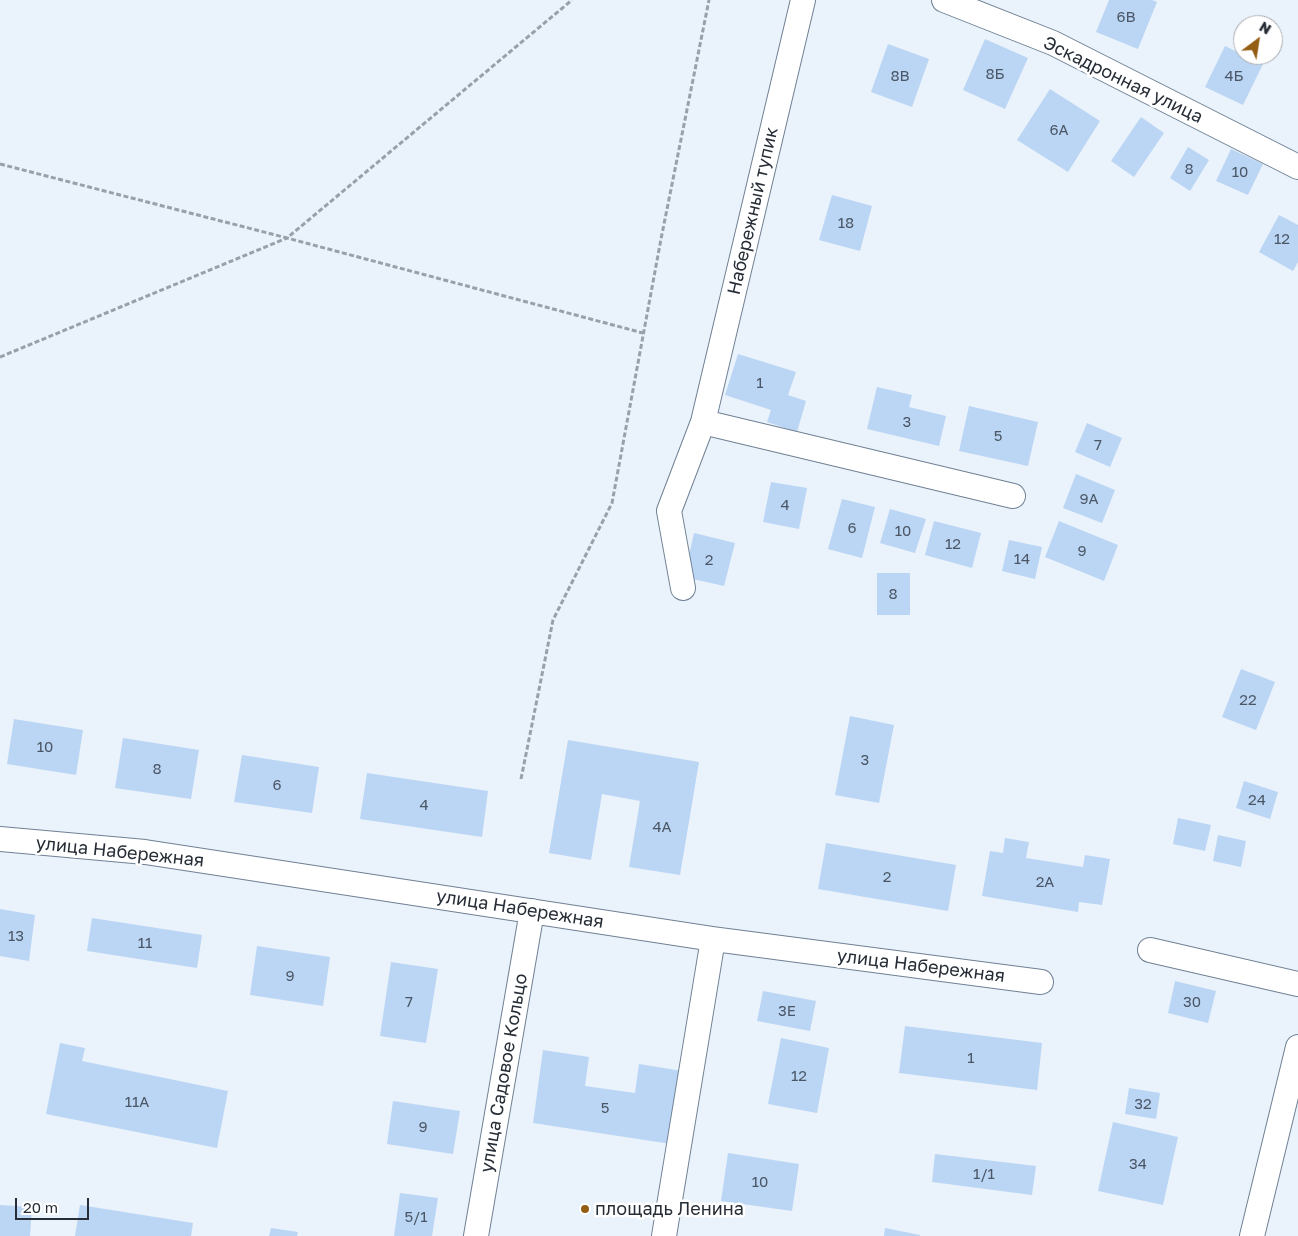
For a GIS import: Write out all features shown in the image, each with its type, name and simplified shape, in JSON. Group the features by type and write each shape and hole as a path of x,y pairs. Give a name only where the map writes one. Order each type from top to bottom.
{"street":[{"name":"Набережный тупик","path":"683,588 669,511 703,422 803,0"},
{"name":"Эскадронная улица","path":"944,0 1053,43 1298,168"},
{"path":"703,422 1013,496"},
{"name":"улица Набережная","path":"0,839 145,852 713,939 1041,982"},
{"name":"улица Садовое Кольцо","path":"476,1236 532,911"},
{"path":"664,1236 713,939"},
{"path":"1150,950 1298,984"},
{"path":"1252,1236 1298,1047"}],"path":[{"path":"0,357 287,238 572,0"},
{"path":"521,779 552,620 612,503 662,229 709,0"},
{"path":"0,164 643,333"}],"building":[{"path":"1109,0 1152,0 1157,2 1138,49 1096,32"},
{"path":"985,39 1028,58 1005,109 963,90"},
{"path":"888,44 929,59 912,107 871,92"},
{"path":"1225,46 1233,50 1233,65 1263,65 1243,105 1205,87"},
{"path":"1050,89 1100,121 1068,172 1017,140"},
{"path":"1141,117 1164,133 1134,177 1111,161"},
{"path":"1188,147 1209,160 1190,191 1170,178"},
{"path":"1231,149 1263,164 1248,195 1216,181"},
{"path":"832,195 872,206 860,251 819,240"},
{"path":"1279,215 1298,225 1298,262 1293,271 1259,252"},
{"path":"738,354 796,372 788,395 806,401 797,432 767,422 771,410 725,395"},
{"path":"877,387 912,395 909,407 946,416 939,446 867,429"},
{"path":"969,406 1038,422 1028,466 959,451"},
{"path":"1087,423 1122,438 1110,467 1075,452"},
{"path":"1076,474 1115,490 1102,523 1063,508"},
{"path":"771,482 807,488 799,529 763,522"},
{"path":"842,499 875,507 862,558 828,549"},
{"path":"890,509 926,519 915,553 880,543"},
{"path":"934,521 981,533 972,568 925,555"},
{"path":"1059,521 1118,545 1104,581 1045,557"},
{"path":"694,533 735,543 724,586 684,577"},
{"path":"1009,540 1042,547 1035,579 1002,571"},
{"path":"877,573 910,573 910,615 877,615"},
{"path":"1241,669 1275,682 1256,730 1222,717"},
{"path":"850,716 894,725 879,803 835,795"},
{"path":"14,719 83,730 76,775 7,764"},
{"path":"123,738 199,750 191,799 115,788"},
{"path":"568,740 699,762 680,875 629,867 640,801 602,794 591,860 549,853"},
{"path":"242,755 319,767 312,813 234,802"},
{"path":"367,773 488,791 482,837 360,819"},
{"path":"1244,781 1278,792 1270,819 1236,808"},
{"path":"1178,818 1211,825 1205,851 1173,844"},
{"path":"1218,835 1246,841 1241,867 1213,861"},
{"path":"1005,838 1029,842 1026,858 1083,867 1085,855 1110,859 1102,905 1079,902 1078,912 982,896 990,851 1003,853"},
{"path":"826,843 956,865 948,911 818,889"},
{"path":"0,909 35,915 29,961 0,956"},
{"path":"92,918 202,935 197,968 87,951"},
{"path":"257,946 330,957 323,1006 250,995"},
{"path":"391,962 438,969 426,1043 380,1036"},
{"path":"1175,981 1216,991 1208,1023 1168,1013"},
{"path":"763,991 816,1001 810,1031 757,1021"},
{"path":"905,1026 1042,1043 1037,1090 899,1073"},
{"path":"781,1038 829,1048 817,1113 768,1104"},
{"path":"60,1043 85,1048 82,1061 228,1091 217,1148 46,1114"},
{"path":"543,1050 589,1057 585,1086 635,1093 639,1064 682,1071 671,1144 533,1123"},
{"path":"1129,1088 1160,1093 1156,1119 1125,1114"},
{"path":"393,1101 460,1111 453,1154 387,1144"},
{"path":"1113,1122 1178,1137 1163,1205 1098,1191"},
{"path":"728,1153 799,1164 792,1211 721,1201"},
{"path":"935,1154 1036,1166 1032,1195 932,1182"},
{"path":"400,1193 438,1198 432,1236 394,1236"},
{"path":"0,1205 32,1207 30,1236 0,1236"},
{"path":"80,1205 193,1223 191,1236 75,1236"},
{"path":"271,1228 298,1232 297,1236 269,1236"},
{"path":"885,1228 920,1235 920,1236 884,1236"}],"place":[{"name":"площадь Ленина","path":"585,1209"}]}
